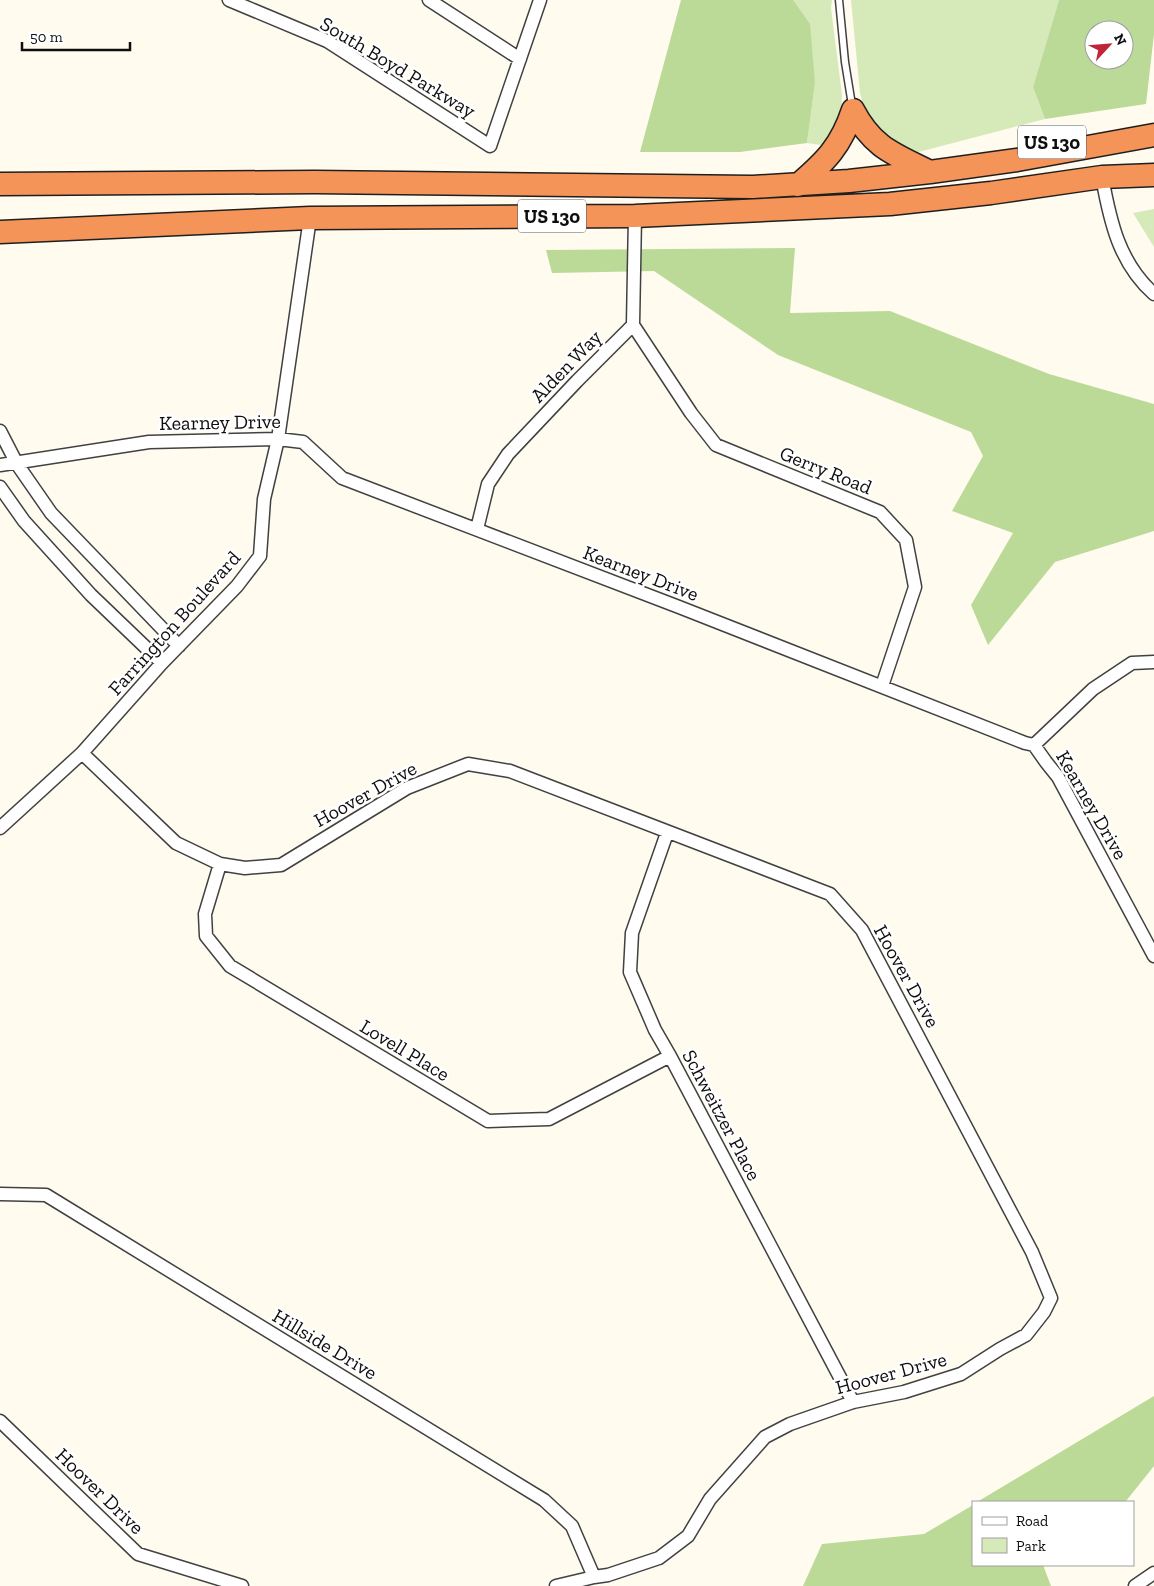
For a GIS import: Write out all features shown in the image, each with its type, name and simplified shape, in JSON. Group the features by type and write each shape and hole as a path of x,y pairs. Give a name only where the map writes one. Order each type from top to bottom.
{"highway":[{"path":"853,110 865,131 881,146 941,171 1154,136"},
{"path":"798,185 833,152 844,135 853,110"},
{"name":"US 130","path":"0,184 315,182 640,187 798,185 941,171 1018,148 1154,121"},
{"path":"1102,177 1154,163"},
{"name":"US 130","path":"0,232 310,218 635,216 890,204 991,193 1102,177 1154,175"}],"street":[{"name":"South Boyd Parkway","path":"229,0 327,41 490,146 520,59"},
{"path":"429,0 520,59 540,0"},
{"path":"1102,177 1111,222 1120,247 1133,271 1154,294"},
{"path":"633,325 635,216"},
{"name":"Farrington Boulevard","path":"0,828 82,753 162,663 236,586 260,556 264,500 278,439 310,218"},
{"name":"Alden Way","path":"477,529 488,484 508,454 633,325"},
{"name":"Gerry Road","path":"633,325 691,413 716,445 880,512 906,540 915,587 882,686"},
{"path":"0,432 17,464 51,513 178,646"},
{"name":"Kearney Drive","path":"0,465 17,464 149,442 278,439 303,442 342,478 1034,745 1058,777 1154,956"},
{"path":"0,487 24,521 91,595 162,663"},
{"path":"1034,745 1093,689 1132,664 1154,662"},
{"name":"Hoover Drive","path":"82,753 176,843 220,864 245,868 281,865 407,788 468,764 510,771 666,833 830,894 862,930 1032,1252 1051,1298 1044,1312 1026,1335 961,1374 904,1392 852,1402 790,1424 765,1438 710,1498 688,1536 659,1558 608,1575 556,1586"},
{"name":"Schweitzer Place","path":"666,833 632,933 630,972 654,1030 670,1056 852,1402"},
{"name":"Lovell Place","path":"220,864 205,914 206,936 230,966 488,1121 549,1120 670,1056"},
{"name":"Hillside Drive","path":"0,1194 46,1195 544,1500 572,1526 594,1577"},
{"name":"Hoover Drive","path":"0,1421 138,1554 242,1586"},
{"path":"1135,1586 1154,1574"}],"lane":[{"path":"839,0 845,62 853,110"}],"green space":[{"path":"681,0 793,0 810,24 815,83 807,143 740,152 640,152"},
{"path":"793,0 832,0 831,8 842,95 841,121 827,146 807,143 815,83"},
{"path":"851,0 1059,0 1033,87 1045,119 911,154 869,123 860,93"},
{"path":"1059,0 1154,0 1154,34 1146,104 1045,119 1033,87"},
{"path":"1154,209 1154,247 1133,213"},
{"path":"795,248 790,313 890,311 1049,374 1154,404 1154,531 1055,562 988,645 971,605 1013,533 952,511 983,456 971,432 778,355 654,271 552,273 546,250"},
{"path":"1154,1396 1154,1466 1126,1501 979,1501"},
{"path":"972,1506 972,1566 1043,1566 1051,1586 803,1586 822,1544 924,1534"}]}
